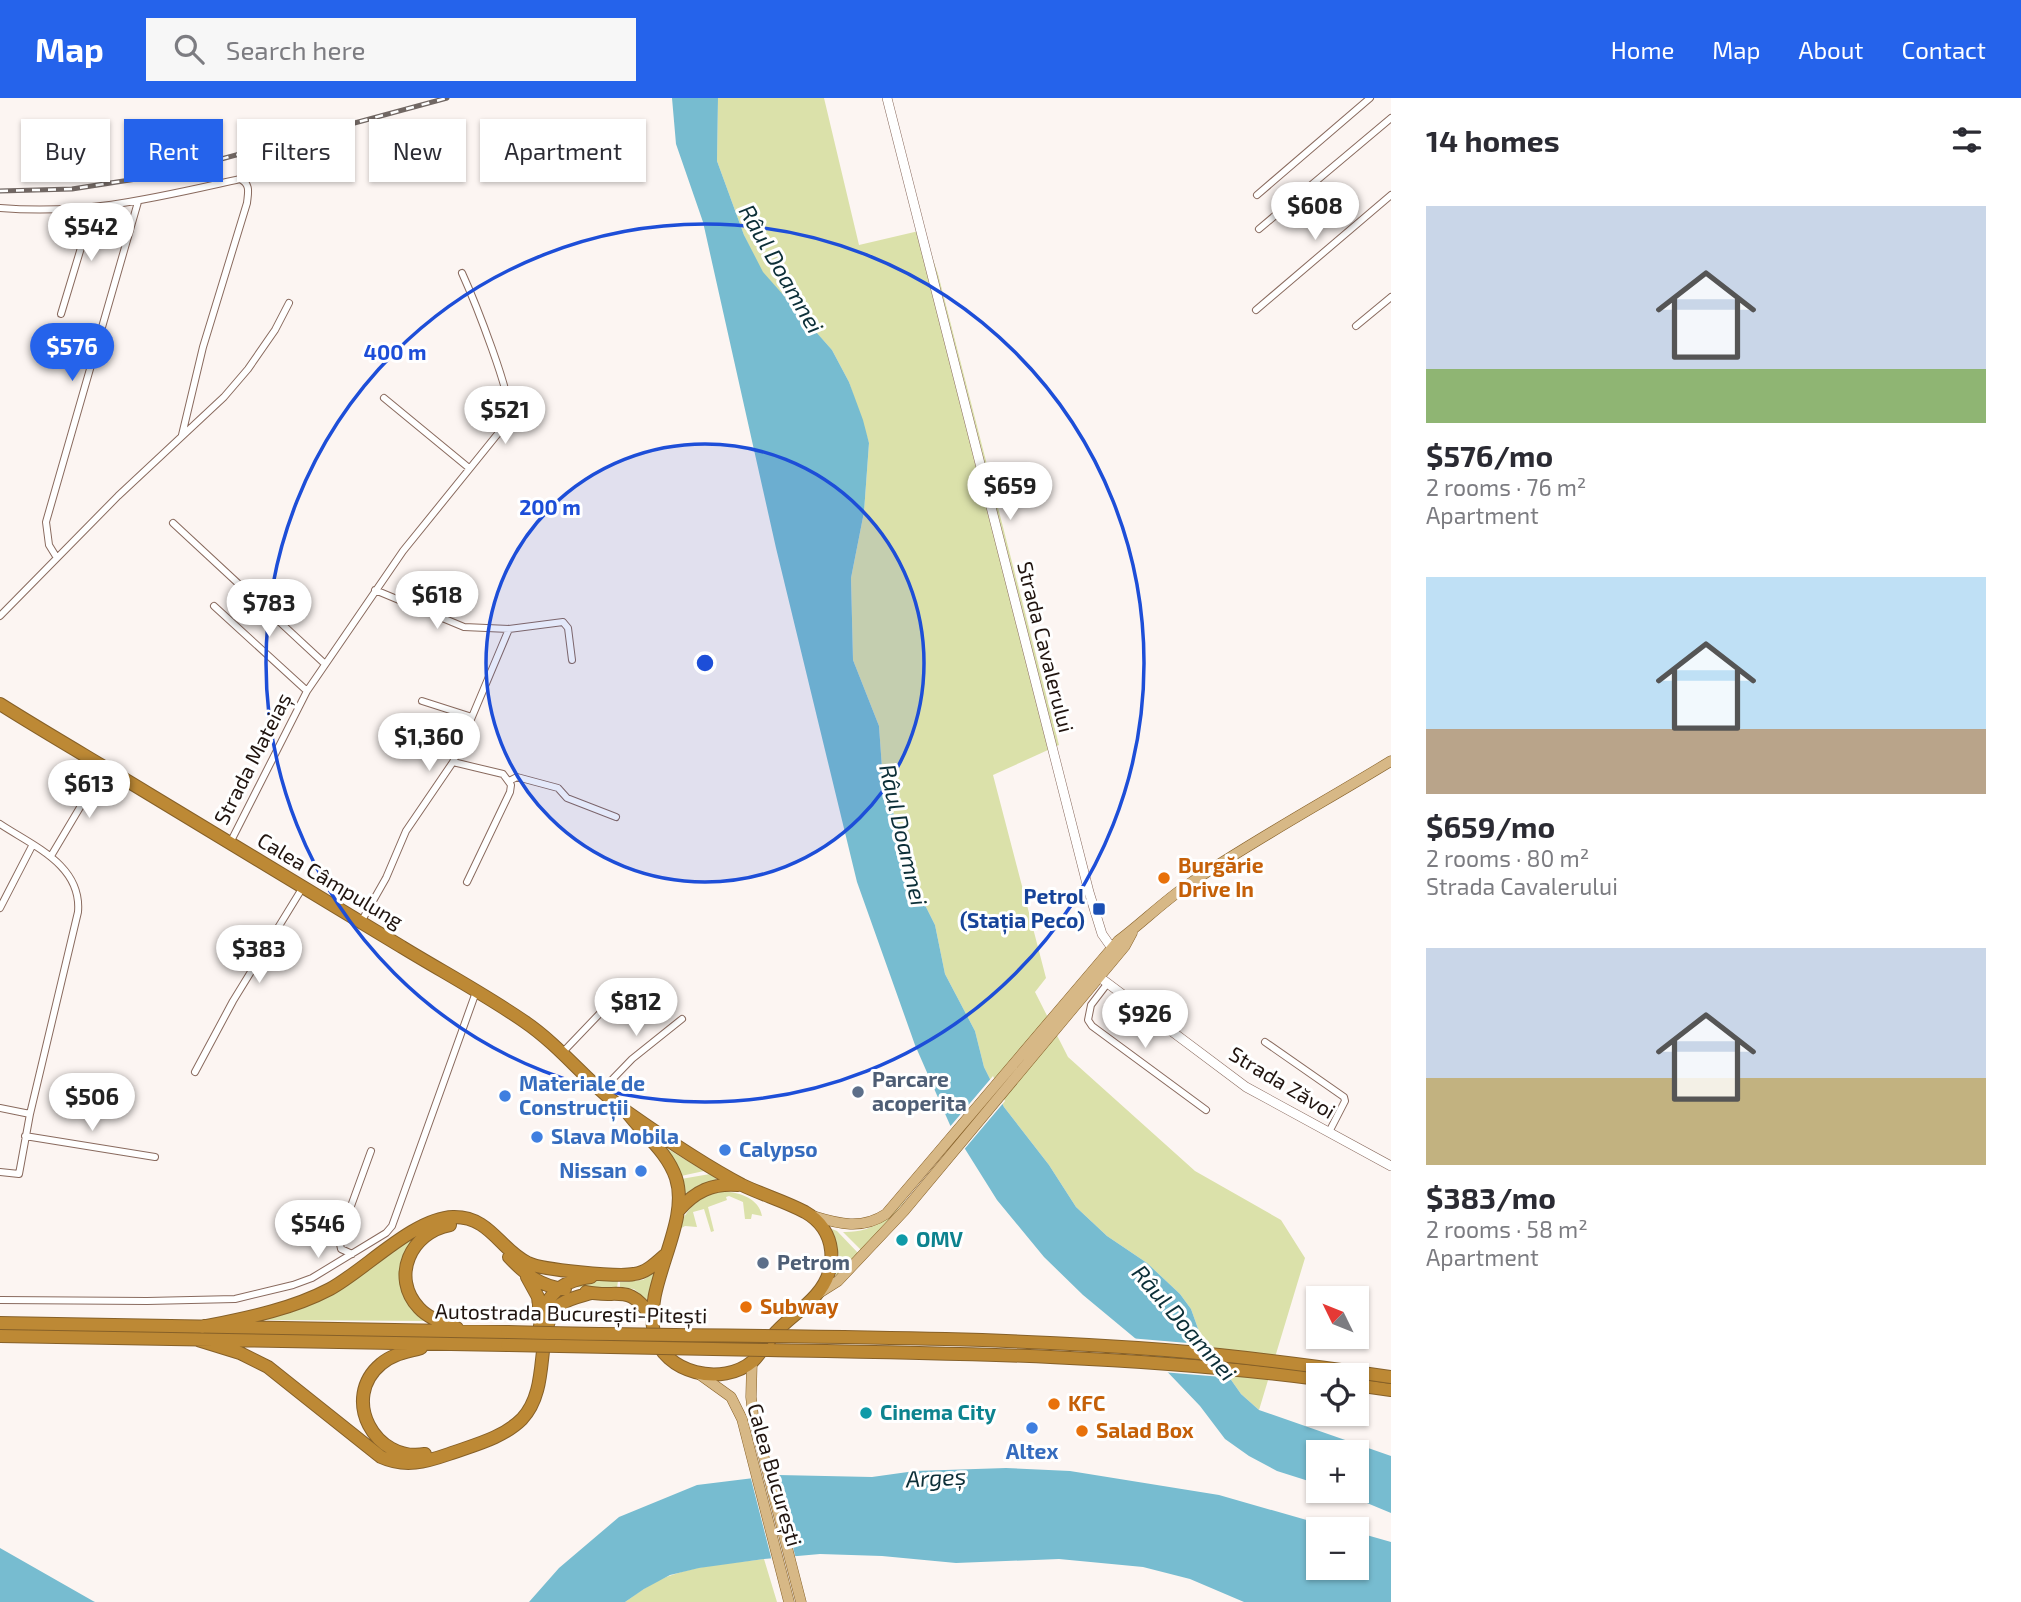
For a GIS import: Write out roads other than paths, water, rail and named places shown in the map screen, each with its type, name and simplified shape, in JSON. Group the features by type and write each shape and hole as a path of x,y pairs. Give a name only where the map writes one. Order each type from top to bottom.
{"highway":[{"name":"Calea Câmpulung","path":"0,704 526,1022 626,1111 694,1158 743,1185 811,1215"},
{"name":"Calea Câmpulung","path":"626,1111 670,1166 679,1194 678,1211 665,1255 652,1318 656,1341 680,1366 699,1374"},
{"path":"678,1211 704,1189 724,1184 743,1185"},
{"path":"699,1374 719,1374 752,1361 775,1332 817,1294 828,1276 832,1246 824,1228 811,1215"},
{"path":"200,1333 316,1296 356,1273 419,1227 446,1218 460,1217 484,1227 531,1265 609,1275"},
{"path":"468,1331 427,1315 410,1295 406,1279 408,1257 418,1242 441,1226 465,1226 486,1235 520,1268 543,1284 591,1293 619,1293 634,1297 652,1318"},
{"path":"436,1343 383,1362 369,1377 365,1387 363,1411 366,1423 383,1445 398,1453 414,1456 434,1452 490,1432 513,1418 526,1403 532,1388 541,1317 550,1297 559,1288 580,1278 642,1272 665,1255"},
{"path":"520,1268 535,1289 541,1317"},
{"path":"200,1333 268,1367 382,1457 397,1463 418,1463 490,1439 518,1422 531,1407 538,1390 547,1327 552,1314 564,1302 591,1293"},
{"name":"Autostrada București-Pitești","path":"0,1323 436,1343 507,1338 949,1340 1108,1346 1240,1357 1391,1377"},
{"name":"Autostrada București-Pitești","path":"0,1336 468,1331 507,1338 1046,1356 1178,1364 1306,1378"},
{"path":"1369,1386 1391,1390"}],"main road":[{"name":"Strada Cavalerului","path":"887,98 1089,892 1102,934 1114,953"},
{"path":"811,1215 849,1225 871,1222 891,1210 934,1167 1081,1001 1099,978 1118,941 1171,897 1203,875 1391,761"},
{"path":"817,1294 838,1281 851,1268 1073,992 1099,978"},
{"name":"Strada Zăvoi","path":"1099,978 1246,1087 1391,1166"},
{"name":"Calea București","path":"752,1361 751,1397 757,1430 801,1602"},
{"name":"Calea București","path":"699,1374 731,1397 742,1419 789,1602"}],"street":[{"path":"1257,195 1370,98"},
{"path":"1259,229 1391,118"},
{"path":"0,208 44,211 90,209 138,202 240,179 244,182 249,190 247,203 203,347 182,435"},
{"path":"1256,310 1391,195"},
{"path":"57,558 50,545 46,522 138,202"},
{"path":"61,314 90,218 90,209"},
{"name":"Strada Mateiaș","path":"230,843 307,691 375,590 511,415 503,384 462,273"},
{"path":"1356,326 1391,297"},
{"path":"0,616 182,435 224,397 248,369 275,330 289,303"},
{"path":"384,398 469,468"},
{"path":"173,523 325,664"},
{"path":"375,590 464,627 509,629 565,623 572,660"},
{"name":"Strada Mateiaș","path":"214,606 307,691"},
{"path":"361,922 386,878 406,831 453,762 509,629"},
{"path":"422,701 472,717"},
{"path":"453,762 503,774 509,780 510,792 467,882"},
{"path":"51,856 104,767"},
{"path":"509,780 517,777 558,788 567,798 616,817"},
{"path":"0,824 51,856 67,873 79,897 78,912 25,1136 19,1174 0,1172"},
{"path":"0,908 33,846"},
{"path":"195,1072 233,1001 303,887"},
{"path":"1099,978 1088,1020 1092,1026 1206,1110"},
{"path":"0,1300 235,1299 293,1285 332,1268 386,1233 392,1226 476,992"},
{"path":"562,1053 606,1007"},
{"path":"602,1090 632,1059 682,1018"},
{"path":"1265,1042 1344,1097 1345,1101 1329,1132"},
{"path":"0,1108 30,1114"},
{"path":"25,1136 155,1157"},
{"path":"352,1254 341,1249 339,1239 371,1151"}],"water":[{"name":"Râul Doamnei","path":"672,98 718,98 717,161 744,235 763,272 832,350 849,382 863,420 869,443 864,512 851,578 853,660 879,726 883,782 921,897 935,925 945,974 975,1031 984,1067 1004,1107 1049,1165 1076,1207 1107,1236 1147,1263 1180,1294 1191,1309 1201,1337 1241,1394 1259,1410 1345,1440 1306,1440 1306,1480 1277,1471 1225,1439 1200,1406 1136,1339 1083,1295 1044,1257 997,1200 950,1125 915,1045 857,882 776,548 703,222 676,144"},
{"path":"1369,1448 1391,1456 1391,1513 1367,1503"},
{"name":"Argeș","path":"1006,1468 1070,1471 1219,1495 1306,1520 1306,1580 1369,1580 1369,1536 1391,1542 1391,1602 1244,1602 1190,1579 1143,1567 1059,1559 956,1563 820,1554 699,1568 670,1575 625,1602 529,1602 559,1568 619,1517 697,1485 778,1475 872,1477 915,1471"},
{"path":"0,1548 93,1601 95,1602 0,1602"}],"railway":[{"path":"0,191 72,189 162,175 447,98"}],"place":[{"name":"Burgărie Drive In","path":"1164,878"},
{"name":"Petrol (Stația Peco)","path":"1099,909"},
{"name":"Parcare acoperita","path":"858,1092"},
{"name":"Materiale de Construcții","path":"505,1096"},
{"name":"Slava Mobila","path":"537,1137"},
{"name":"Calypso","path":"725,1150"},
{"name":"Nissan","path":"641,1171"},
{"name":"OMV","path":"902,1240"},
{"name":"Petrom","path":"763,1263"},
{"name":"Subway","path":"746,1307"},
{"name":"KFC","path":"1054,1404"},
{"name":"Cinema City","path":"866,1413"},
{"name":"Altex","path":"1032,1428"},
{"name":"Salad Box","path":"1082,1431"}]}
